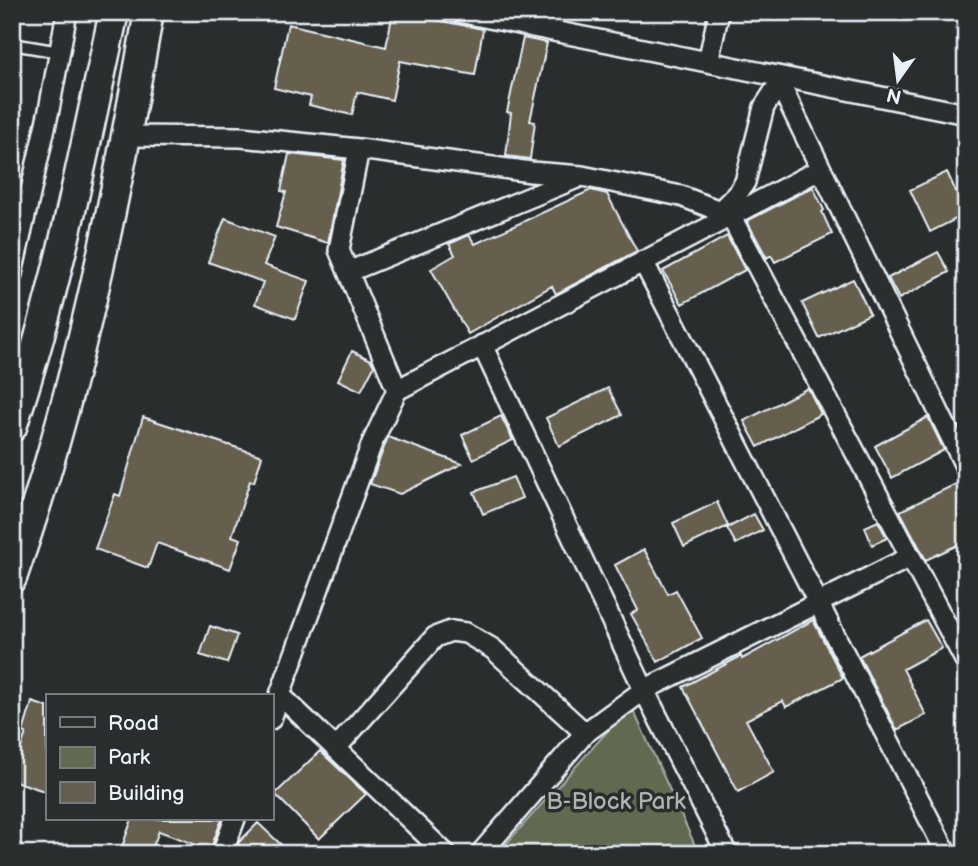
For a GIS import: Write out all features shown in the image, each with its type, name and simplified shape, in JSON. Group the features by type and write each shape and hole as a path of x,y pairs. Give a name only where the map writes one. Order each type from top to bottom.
{"street":[{"path":"12,274 61,52 67,12"},
{"path":"12,427 35,359 59,268 114,12"},
{"path":"12,578 32,521 76,368 117,193 149,12"},
{"path":"459,12 708,62 777,80 966,114"},
{"path":"708,62 719,12"},
{"path":"777,80 966,468"},
{"path":"725,213 745,182 764,107 777,80"},
{"path":"127,136 242,137 582,176 681,196 725,213 966,662"},
{"path":"359,149 339,250 397,390"},
{"path":"273,714 372,443 397,390 643,261 725,213 821,169"},
{"path":"348,272 582,176"},
{"path":"643,261 947,854"},
{"path":"482,345 645,690 727,854"},
{"path":"480,854 585,733 645,690 910,557"},
{"path":"336,748 435,637 451,631 466,633 493,649 585,733"},
{"path":"280,695 446,854"},
{"path":"222,854 235,820"}],"lane":[{"path":"12,44 61,52"}],"green space":[{"name":"B-Block Park","path":"631,705 699,854 497,854"}],"building":[{"path":"393,12 483,29 475,75 400,61 392,100 357,92 352,115 309,105 311,97 274,88 288,24 386,47"},
{"path":"523,38 547,43 530,121 535,122 530,159 506,156 511,113 507,112"},
{"path":"289,154 344,160 328,243 276,227 286,192 281,191"},
{"path":"947,172 966,214 930,232 910,190"},
{"path":"813,187 832,234 775,262 771,255 767,258 747,221"},
{"path":"591,190 607,194 637,251 556,294 552,286 468,334 431,269 455,255 449,244 469,235 475,244"},
{"path":"225,218 275,237 264,265 309,281 295,319 255,304 263,282 208,262"},
{"path":"727,236 745,270 682,304 663,271"},
{"path":"938,252 949,272 899,299 888,278"},
{"path":"853,279 870,314 819,338 802,303"},
{"path":"352,351 371,360 374,366 361,391 338,380"},
{"path":"608,388 622,415 559,446 546,418"},
{"path":"808,388 821,414 758,447 744,421"},
{"path":"501,416 513,440 473,459 462,435"},
{"path":"143,417 262,456 254,482 250,481 232,536 241,539 230,569 157,543 148,568 95,549 115,494 120,496"},
{"path":"928,417 944,450 892,478 875,446"},
{"path":"388,437 462,464 400,494 370,484"},
{"path":"513,477 522,498 483,514 474,492"},
{"path":"960,482 966,494 966,541 926,560 900,511"},
{"path":"717,502 728,526 684,547 673,523"},
{"path":"754,514 763,530 736,544 727,528"},
{"path":"878,521 887,538 872,545 865,527"},
{"path":"644,549 668,594 676,590 702,638 658,662 631,614 638,610 615,565"},
{"path":"813,620 843,678 786,707 783,701 746,720 774,772 738,792 683,687 741,656 742,659"},
{"path":"926,620 942,648 903,669 926,715 897,730 859,656"},
{"path":"210,626 237,635 227,663 200,655"},
{"path":"32,702 46,707 46,792 12,780 12,771 26,733 23,732"},
{"path":"320,751 366,794 319,839 275,794"},
{"path":"132,820 222,820 210,850 159,831 150,854 141,854 122,847"},
{"path":"258,823 291,854 235,854 239,842"}]}
